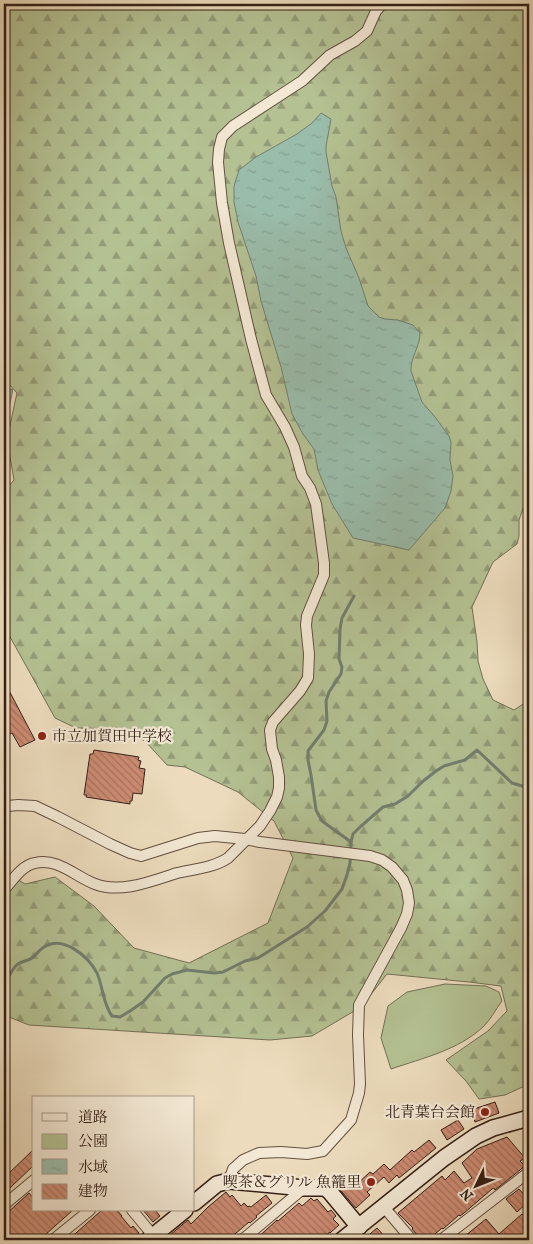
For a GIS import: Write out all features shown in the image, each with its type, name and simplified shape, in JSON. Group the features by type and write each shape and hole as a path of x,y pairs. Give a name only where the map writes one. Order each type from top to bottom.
{"street":[{"path":"4,890 25,867 34,862 48,862 94,884 120,887 149,882 222,862 260,826 270,811 276,797 280,777 272,749 270,730 273,722 300,692 308,678 307,616 324,575 324,563 316,504 310,488 302,476 294,447 285,427 266,395 253,348 224,221 218,162 219,149 222,137 233,126 302,81 330,55 367,32 376,11 382,4"},
{"path":"4,809 18,804 35,806 110,844 141,856 198,838 215,836 370,856 382,860 392,867 403,880 409,903 407,914 359,1005 360,1084 351,1120 323,1151 307,1154 259,1153 243,1160 233,1169 229,1181"},
{"path":"342,1240 444,1158 476,1136 493,1128 529,1118"},
{"path":"441,1240 529,1172"},
{"path":"195,1202 217,1184 229,1181 304,1188 325,1188 359,1226"},
{"path":"4,1205 32,1182"},
{"path":"242,1240 304,1188"},
{"path":"383,1206 412,1240"},
{"path":"53,1240 88,1212"},
{"path":"133,1212 152,1239 182,1212"}],"green space":[{"path":"4,4 529,4 529,501 524,506 519,520 517,544 493,562 472,607 478,661 483,679 493,700 514,710 529,702 529,800 527,805 529,807 529,1084 505,1095 479,1099 466,1081 446,1060 488,1031 507,1011 501,986 387,974 361,1007 312,1036 270,1040 29,1025 4,1015 4,866 7,873 25,884 55,877 94,906 134,948 189,963 268,923 293,858 274,821 238,792 185,767 167,765 145,741 121,729 76,728 55,718 4,626 4,492 14,480 7,439 17,393 9,384 4,392"},
{"path":"445,984 486,986 499,992 502,1001 484,1026 463,1041 440,1052 391,1069 381,1038 388,1006 407,992"}],"water":[{"path":"321,113 331,119 326,152 341,231 368,306 379,317 413,325 420,333 411,371 422,402 449,436 451,442 450,460 453,476 451,491 445,508 409,550 353,538 332,504 318,470 314,449 292,414 256,276 238,222 234,202 234,186 239,170 256,157 297,134 312,123"},
{"path":"13,389 6,422 4,446 4,396"},
{"path":"4,446 9,480 4,488"}],"building":[{"path":"4,681 35,740 20,747 12,733 4,737"},
{"path":"94,750 139,757 138,760 141,761 139,768 145,769 142,794 133,793 130,804 86,797 87,795 84,795 90,754 93,754"},
{"name":"北青葉台会館","path":"495,1102 499,1113 475,1122 471,1110"},
{"path":"458,1120 464,1129 447,1140 441,1130"},
{"path":"507,1137 525,1158 520,1161 525,1166 495,1190 494,1188 492,1189 428,1240 419,1240 413,1228 398,1213 442,1176 445,1180 454,1171 464,1183 472,1178 462,1163 477,1149"},
{"path":"429,1140 436,1148 399,1178 397,1175 389,1183 384,1177 367,1192 370,1195 356,1208 335,1184 343,1177 351,1186 354,1183 356,1185 370,1172 373,1174 384,1164 390,1170 412,1150 414,1152"},
{"path":"32,1151 32,1167 10,1188 4,1181 4,1178"},
{"path":"519,1189 529,1201 517,1212 506,1199"},
{"path":"226,1192 230,1197 232,1195 241,1206 244,1203 251,1207 266,1195 272,1203 228,1240 164,1240 188,1220 191,1224"},
{"path":"29,1193 32,1197 32,1212 71,1212 37,1240 4,1240 4,1216"},
{"path":"311,1198 314,1201 317,1199 328,1212 331,1210 336,1216 333,1219 339,1225 330,1233 320,1240 255,1240 299,1203 302,1206"},
{"path":"100,1212 119,1212 131,1228 133,1226 139,1233 131,1240 68,1240"},
{"path":"145,1212 157,1212 160,1216 153,1222"},
{"path":"522,1214 529,1222 529,1231 519,1240 460,1240 486,1219 499,1234"},
{"path":"377,1228 388,1240 363,1240"}],"waterway":[{"path":"351,842 322,821 316,810 308,751 324,730 327,721 326,701 329,692 341,674 342,667 339,659 340,629 342,618 354,596"},
{"path":"4,982 16,966 32,958 44,947 51,944 67,945 88,960 97,973 109,1011 112,1016 120,1017 143,1002 165,978 172,974 187,970 223,972 245,961 258,958 307,927 325,911 342,889 350,863 353,834 383,807 395,804 408,796 422,782 444,766 465,760 477,750 512,783 529,788"}],"place":[{"name":"市立加賀田中学校","path":"42,736"},
{"name":"北青葉台会館","path":"485,1112"},
{"name":"喫茶＆グリル 魚籠里","path":"371,1182"}]}
